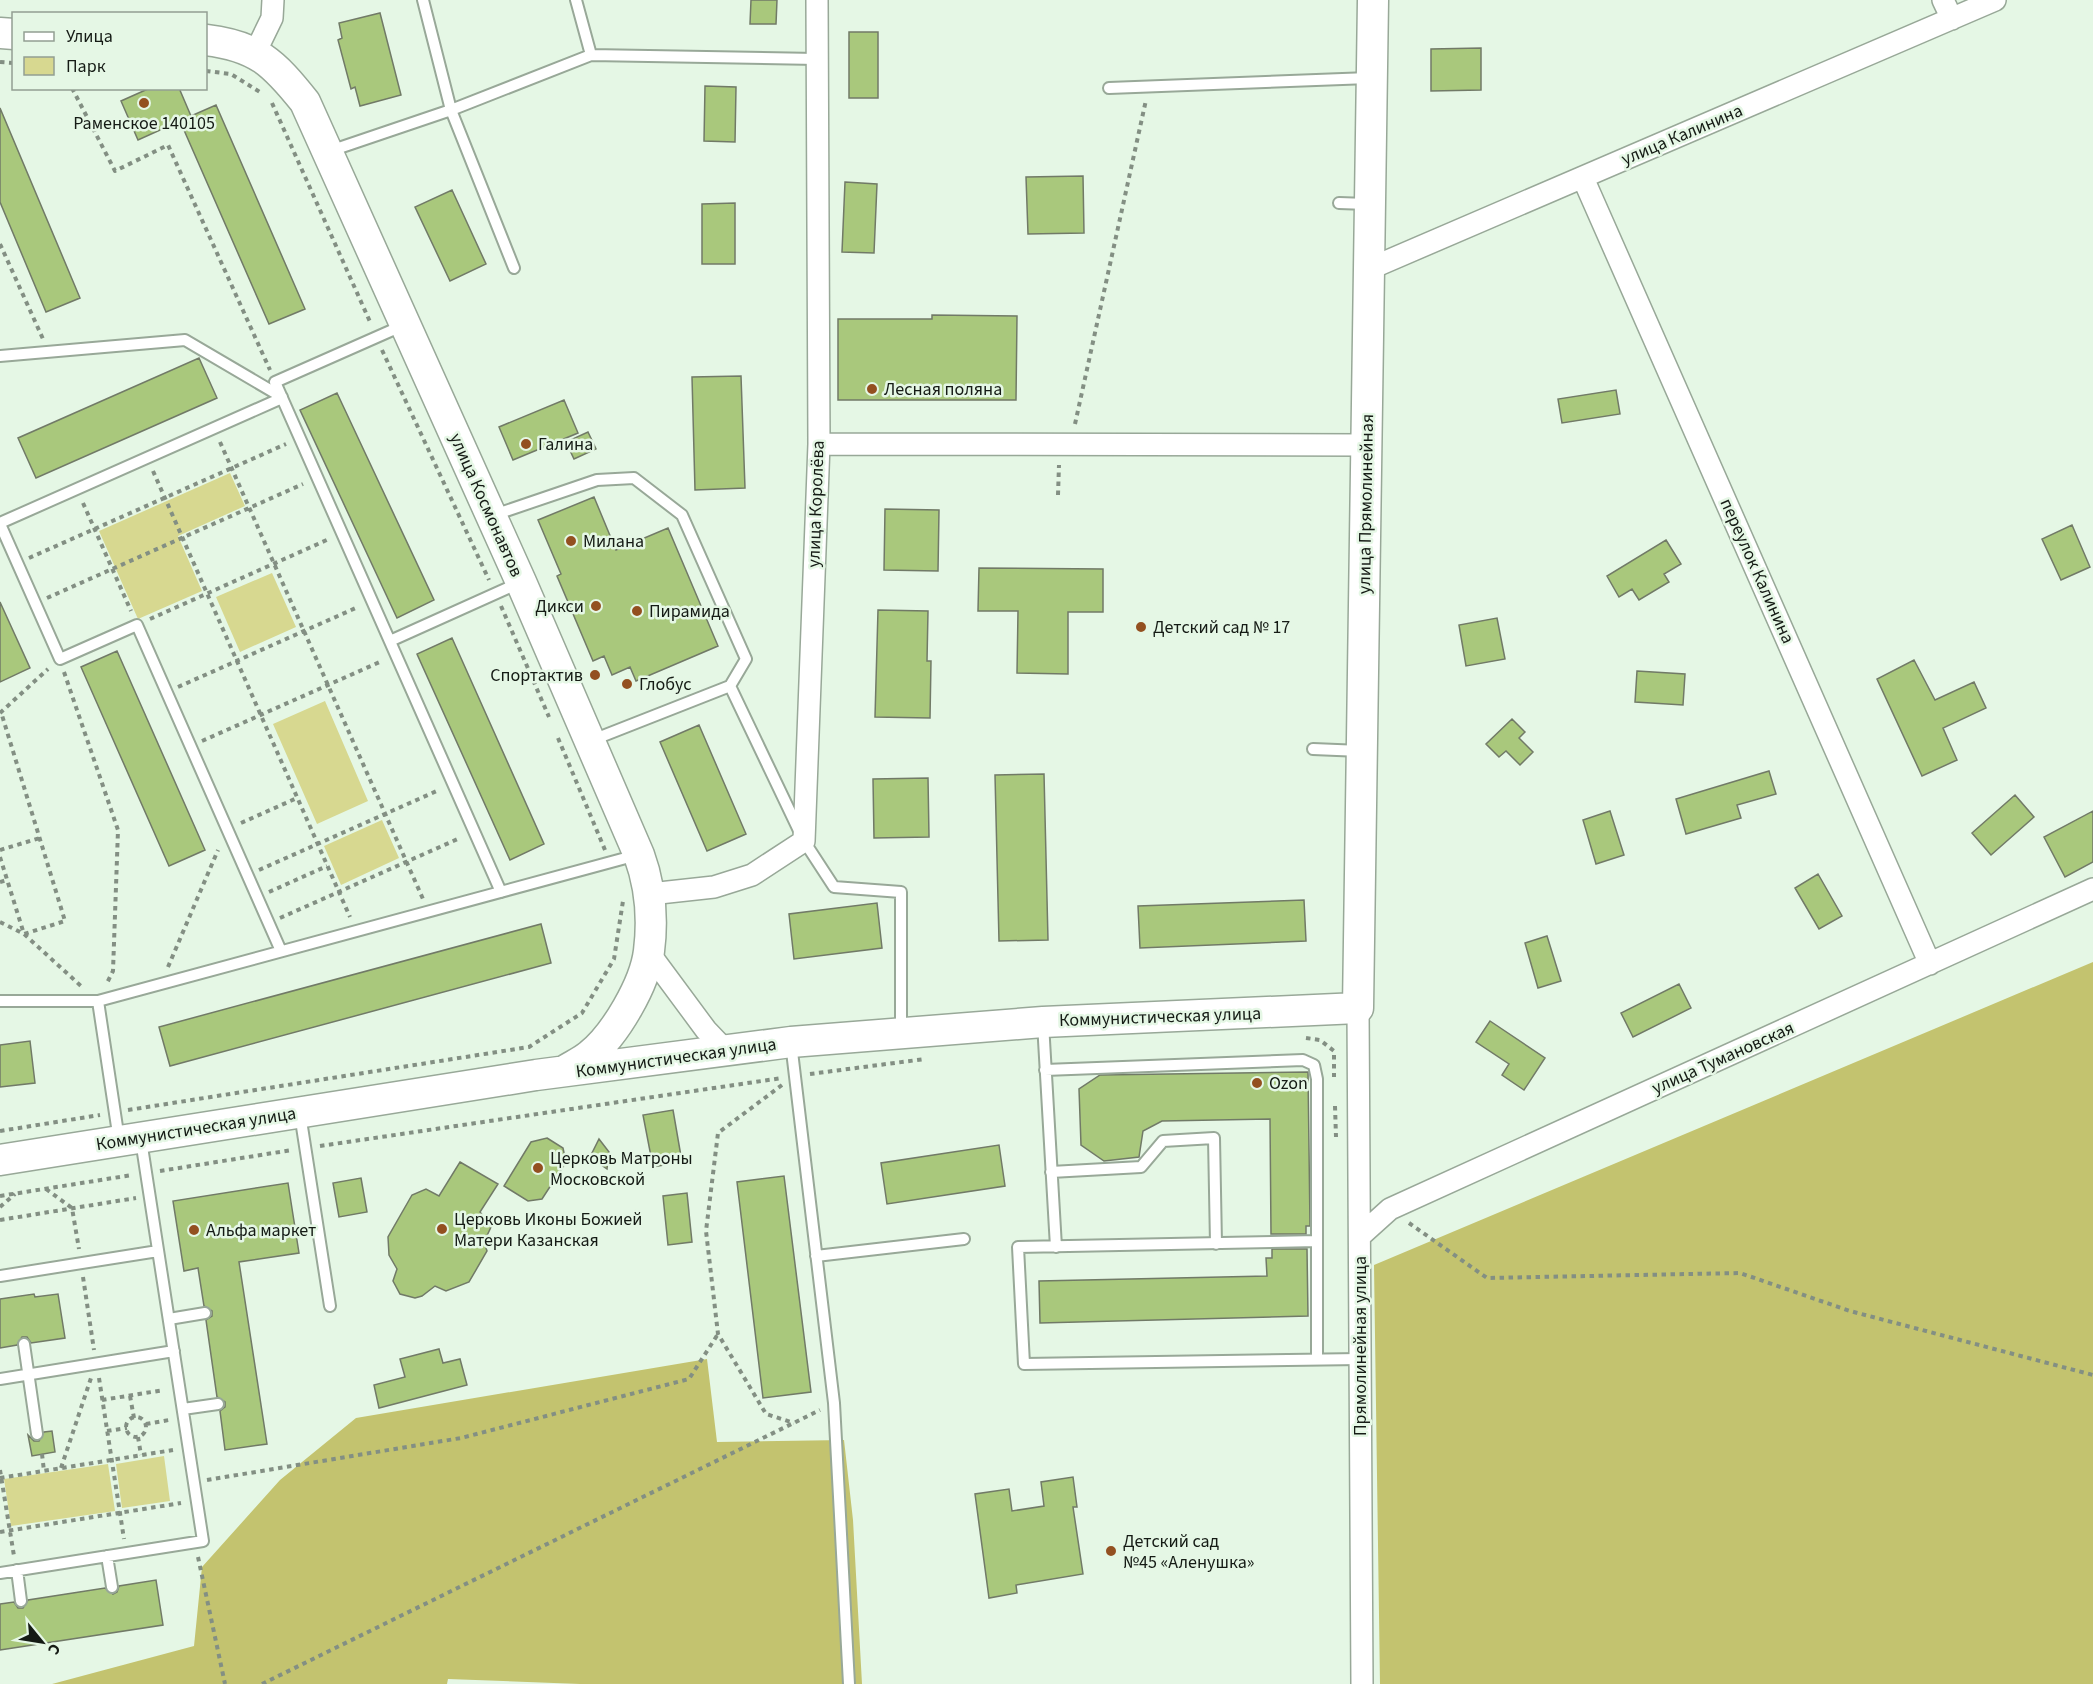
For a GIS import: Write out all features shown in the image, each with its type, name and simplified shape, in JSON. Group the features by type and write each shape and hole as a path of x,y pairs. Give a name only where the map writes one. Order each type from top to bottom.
{"street":[{"path":"255,53 272,18 273,0"},
{"name":"улица Королёва","path":"804,841 819,444 816,0"},
{"name":"улица Прямолинейная","path":"1358,1008 1373,0"},
{"path":"1943,0 1952,19"},
{"name":"улица Калинина","path":"1369,270 1995,0"},
{"name":"улица Космонавтов","path":"207,40 235,43 255,53 286,79 304,102 491,516 508,588 590,741 639,855 650,894 649,953 637,989 616,1027 591,1055 561,1073"},
{"name":"переулок Калинина","path":"1583,178 1930,964"},
{"path":"819,444 1368,445"},
{"path":"650,894 714,887 753,875 804,841"},
{"name":"улица Тумановская","path":"1360,1236 1390,1209 2093,889"},
{"path":"649,953 706,1030 726,1051"},
{"name":"Коммунистическая улица","path":"0,1160 125,1130 299,1112 791,1042 1043,1022 1358,1008"},
{"name":"Прямолинейная улица","path":"1358,1008 1362,1684"}],"lane":[{"path":"423,0 451,110 514,268"},
{"path":"576,0 591,55"},
{"path":"327,152 451,110 591,55 817,59"},
{"path":"1109,88 1372,78"},
{"path":"1339,203 1371,204"},
{"path":"405,325 275,382 501,892"},
{"path":"0,356 185,340 282,398"},
{"path":"282,398 0,523 60,659 137,625 282,951"},
{"path":"491,516 597,480 634,478 681,515 746,659 730,686 590,741"},
{"path":"390,640 508,588"},
{"path":"730,686 804,841 834,887 901,892 901,1034"},
{"path":"1313,749 1363,751"},
{"path":"0,1001 98,1001 639,855"},
{"path":"0,1573 203,1541 146,1173 125,1130 98,1001"},
{"path":"1043,1022 1056,1247"},
{"path":"791,1042 834,1403 849,1684"},
{"path":"1046,1070 1303,1060 1314,1065 1317,1079 1317,1359"},
{"path":"299,1112 330,1306"},
{"path":"1051,1172 1141,1167 1163,1141 1214,1138 1216,1244"},
{"path":"816,1256 964,1239"},
{"path":"1317,1241 1018,1247 1024,1364 1360,1359"},
{"path":"0,1276 158,1251"},
{"path":"169,1319 205,1313"},
{"path":"24,1344 37,1434"},
{"path":"0,1379 174,1352"},
{"path":"183,1414 219,1404"},
{"path":"107,1556 112,1587"},
{"path":"16,1570 21,1601"}],"path":[{"path":"207,71 231,74 269,98 377,338 508,588 552,725"},
{"path":"1073,434 1149,85"},
{"path":"73,90 115,171 168,145 275,382"},
{"path":"0,244 50,352"},
{"path":"214,428 428,912"},
{"path":"18,564 300,438"},
{"path":"147,458 356,931"},
{"path":"1058,495 1059,464"},
{"path":"35,603 318,478"},
{"path":"77,489 137,625 342,533"},
{"path":"167,692 372,601"},
{"path":"191,746 396,655"},
{"path":"0,922 24,934 98,1001 113,971 118,830 60,659 1,712 65,921 24,934"},
{"path":"0,1131 125,1130 529,1047 582,1013 614,959 624,894 557,736"},
{"path":"248,875 453,784"},
{"path":"160,984 227,829 297,798"},
{"path":"269,923 474,831"},
{"path":"0,850 39,838"},
{"path":"0,857 24,934"},
{"path":"257,897 327,866"},
{"path":"0,882 7,880"},
{"path":"0,1196 305,1148 795,1076"},
{"path":"794,1423 766,1414 718,1334 706,1231 718,1133 795,1076"},
{"path":"45,1189 72,1208"},
{"path":"0,1207 16,1194"},
{"path":"0,1220 150,1196"},
{"path":"1390,1209 1487,1278 1740,1273 1850,1311 2093,1375"},
{"path":"194,1482 461,1438 689,1379 718,1334"},
{"path":"60,1468 97,1364"},
{"path":"102,1400 179,1388"},
{"path":"130,1396 134,1418"},
{"path":"262,1684 834,1403"},
{"path":"146,1424 183,1414"},
{"path":"134,1418 142,1419 146,1424 145,1432 138,1437 130,1435 127,1428 127,1423 134,1418"},
{"path":"107,1431 127,1428"},
{"path":"138,1437 141,1455"},
{"path":"1,1477 189,1448"},
{"path":"42,1454 44,1471"},
{"path":"0,1470 16,1570"},
{"path":"0,1532 197,1501"},
{"path":"194,1542 225,1684"}],"green space":[{"path":"230,473 245,506 178,536 202,591 138,619 99,531"},
{"path":"272,573 296,627 240,652 216,597"},
{"path":"325,701 368,801 317,824 273,724"},
{"path":"382,820 399,858 341,885 324,846"},
{"path":"164,1456 170,1501 122,1508 116,1464"},
{"path":"108,1464 115,1511 11,1526 4,1479"}],"shaded area":[{"path":"2093,962 2093,1684 1380,1684 1374,1265"},
{"path":"707,1359 717,1442 844,1440 853,1520 862,1684 580,1684 448,1679 447,1684 52,1684 194,1646 202,1567 280,1480 356,1418"}],"building":[{"path":"751,0 777,0 776,24 750,24"},
{"path":"380,13 401,95 360,106 355,87 351,89 338,40 342,38 339,23"},
{"path":"849,32 878,32 878,98 849,98"},
{"path":"1481,48 1481,90 1431,91 1431,49"},
{"path":"705,86 736,87 735,142 704,141"},
{"path":"146,90 180,90 191,116 216,105 305,309 269,324 180,121 138,140 121,101"},
{"path":"0,108 80,298 46,312 0,202"},
{"path":"1083,176 1084,233 1028,234 1026,177"},
{"path":"845,182 877,184 874,253 842,252"},
{"path":"452,190 486,264 450,281 415,207"},
{"path":"735,203 735,264 702,264 702,204"},
{"path":"932,315 1017,316 1016,400 838,400 838,319 932,319"},
{"path":"199,358 217,398 36,478 18,438"},
{"path":"741,376 745,488 695,490 692,377"},
{"path":"1616,390 1620,414 1562,423 1558,399"},
{"path":"337,393 434,600 397,618 300,410"},
{"path":"564,400 578,433 513,460 499,427"},
{"path":"588,432 596,449 574,459 566,442"},
{"name":"Пирамида","path":"594,497 616,550 668,528 718,646 636,681 630,667 612,675 604,656 593,661 557,576 561,574 538,520"},
{"path":"885,509 939,510 938,571 884,570"},
{"path":"2072,525 2090,567 2061,580 2042,539"},
{"path":"1666,540 1681,564 1664,574 1669,582 1639,600 1632,589 1619,597 1607,576"},
{"path":"979,568 1103,569 1103,612 1068,612 1068,674 1017,673 1018,611 978,611"},
{"path":"0,602 30,668 0,682"},
{"path":"878,610 928,611 927,661 931,661 930,718 875,717"},
{"path":"1497,618 1505,659 1466,666 1459,625"},
{"path":"452,638 544,844 510,860 417,654"},
{"path":"117,651 205,850 169,866 81,667"},
{"path":"1914,660 1935,700 1974,682 1986,708 1943,728 1957,760 1922,776 1877,679"},
{"path":"1637,671 1685,674 1683,705 1635,702"},
{"path":"1512,719 1525,732 1519,738 1533,752 1520,765 1506,751 1499,757 1486,744"},
{"path":"699,725 746,834 707,851 660,742"},
{"path":"1769,771 1776,794 1737,805 1741,818 1686,834 1676,799"},
{"path":"1044,774 1048,940 999,941 995,775"},
{"path":"928,778 929,837 874,838 873,779"},
{"path":"2015,795 2034,817 1991,855 1972,833"},
{"path":"1610,811 1624,855 1596,864 1583,820"},
{"path":"2093,811 2093,862 2065,877 2044,837"},
{"path":"1818,874 1842,916 1819,929 1795,888"},
{"path":"1304,900 1306,941 1140,948 1138,906"},
{"path":"877,903 882,948 794,959 789,914"},
{"path":"541,924 551,963 170,1066 159,1027"},
{"path":"1547,936 1561,981 1538,988 1525,943"},
{"path":"1679,984 1691,1008 1633,1037 1621,1013"},
{"path":"1490,1021 1545,1058 1524,1090 1502,1075 1509,1064 1476,1042"},
{"path":"30,1041 35,1083 0,1087 0,1045"},
{"path":"1308,1072 1310,1226 1306,1226 1306,1234 1271,1234 1270,1119 1162,1121 1143,1131 1139,1157 1104,1161 1081,1145 1079,1089 1100,1075"},
{"path":"673,1110 682,1162 653,1167 643,1115"},
{"name":"Церковь Матроны Московской","path":"547,1138 563,1148 566,1162 542,1199 528,1201 504,1186 531,1142"},
{"path":"599,1139 609,1152 607,1169 590,1157"},
{"path":"999,1145 1005,1186 887,1204 881,1163"},
{"name":"Церковь Иконы Божией Матери Казанская","path":"460,1162 498,1184 480,1212 491,1227 484,1242 487,1251 469,1282 446,1291 435,1286 422,1296 415,1298 400,1294 393,1281 397,1269 389,1255 388,1237 412,1195 426,1189 439,1196"},
{"path":"784,1176 811,1392 763,1398 737,1182"},
{"path":"361,1178 367,1212 339,1217 333,1183"},
{"path":"288,1183 299,1253 239,1262 267,1444 225,1450 220,1411 225,1407 225,1402 217,1397 206,1320 212,1316 212,1311 204,1306 198,1268 184,1271 173,1201"},
{"path":"687,1193 692,1242 668,1245 663,1196"},
{"path":"1272,1249 1307,1249 1308,1316 1040,1323 1039,1281 1267,1276 1266,1258 1272,1258"},
{"path":"34,1294 35,1297 58,1294 65,1338 31,1343 27,1337 22,1337 17,1345 0,1348 0,1299"},
{"path":"439,1349 443,1363 460,1359 467,1385 379,1408 374,1385 405,1377 400,1359"},
{"path":"52,1431 55,1452 32,1456 28,1435 34,1441 39,1441 44,1432"},
{"path":"1073,1477 1077,1507 1073,1507 1083,1574 1016,1585 1017,1593 989,1598 975,1494 1009,1489 1012,1511 1044,1506 1041,1482"},
{"path":"156,1580 163,1625 0,1650 0,1604 14,1602 18,1608 23,1608 28,1600 105,1588 113,1594 117,1592 119,1586"}],"place":[{"name":"Раменское 140105","path":"144,103"},
{"name":"Лесная поляна","path":"872,389"},
{"name":"Галина","path":"526,444"},
{"name":"Милана","path":"571,541"},
{"name":"Дикси","path":"596,606"},
{"name":"Пирамида","path":"637,611"},
{"name":"Детский сад № 17","path":"1141,627"},
{"name":"Спортактив","path":"595,675"},
{"name":"Глобус","path":"627,684"},
{"name":"Ozon","path":"1257,1083"},
{"name":"Церковь Матроны Московской","path":"538,1168"},
{"name":"Церковь Иконы Божией Матери Казанская","path":"442,1229"},
{"name":"Альфа маркет","path":"194,1230"},
{"name":"Детский сад №45 «Аленушка»","path":"1111,1551"}]}
